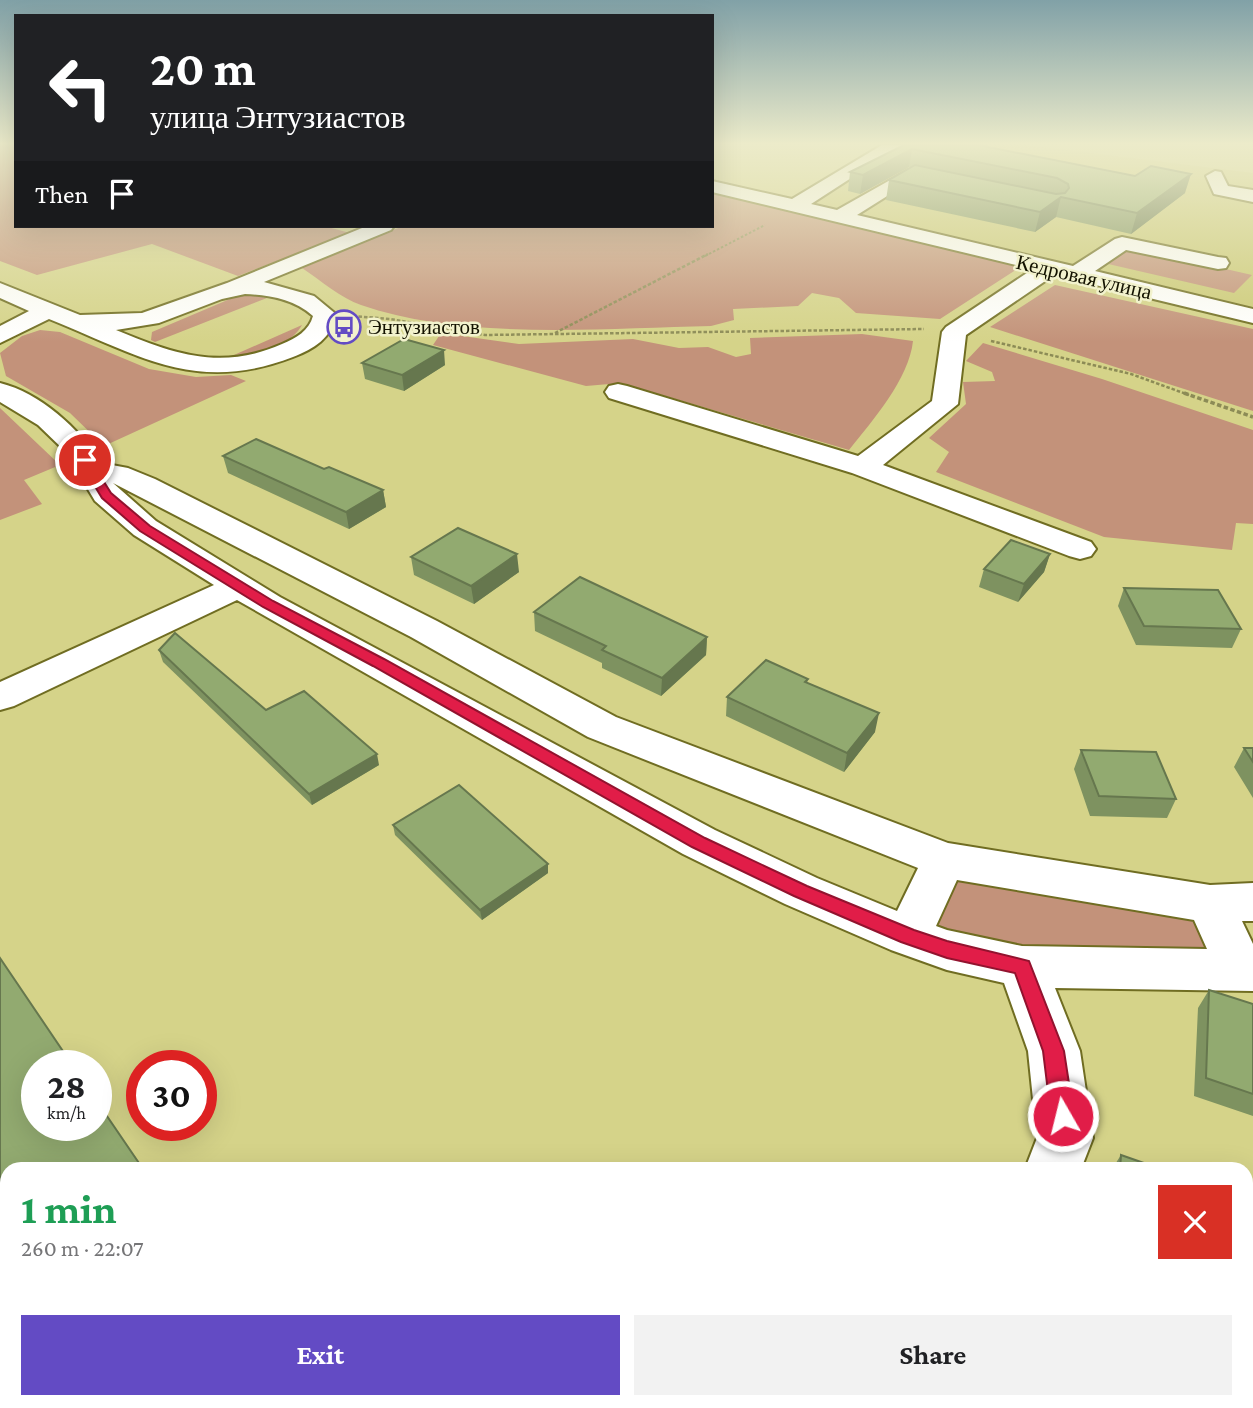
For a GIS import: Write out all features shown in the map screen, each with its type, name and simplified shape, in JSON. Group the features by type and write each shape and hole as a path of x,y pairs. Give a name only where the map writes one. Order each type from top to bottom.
{"street":[{"name":"Кедровая улица","path":"814,211 1253,316"},
{"path":"840,217 850,211"},
{"path":"76,322 125,323 154,318 379,228"},
{"path":"1075,275 1122,243 1218,263"},
{"path":"862,467 945,404 954,332 1048,269"},
{"path":"0,290 176,363 204,367 242,365 279,355 314,338 323,324 325,315 313,302 268,288 235,286"},
{"path":"0,336 46,311"},
{"path":"0,391 48,419 76,446 107,495 145,528 239,586 699,842 801,891 947,950 1022,967 1247,970 1232,903 944,860 602,727 424,629 144,485 118,474 92,470"},
{"path":"618,392 862,467 1080,549"},
{"path":"0,697 239,586"},
{"path":"379,663 424,629"},
{"path":"908,936 944,860"},
{"path":"1022,967 1054,1051 1066,1138 1056,1162"}],"path":[{"path":"554,334 787,211"},
{"path":"325,315 390,318 485,335 913,328 954,332 1131,374 1253,417"}],"shaded area":[{"path":"0,211 14,211 14,228 331,228 350,233 238,276 152,244 37,275 0,261"},
{"path":"714,211 796,211 1022,266 940,319 856,313 839,298 812,293 798,306 733,309 734,320 711,326 580,330 489,328 444,324 401,316 353,302 302,268 398,228 714,228"},
{"path":"830,211 1253,211 1253,315"},
{"path":"1125,246 1252,275 1234,293 1104,263"},
{"path":"1055,285 1253,329 1253,411 990,327"},
{"path":"237,296 267,298 155,342 151,340 152,332"},
{"path":"302,325 289,339 272,348 234,355"},
{"path":"40,330 60,332 149,369 196,377 231,375 246,381 104,446 70,413 6,376 0,353 22,336"},
{"path":"441,333 519,344 633,339 679,348 708,347 736,357 751,354 750,338 862,334 913,341 905,370 897,384 849,450 621,383 586,386 433,345"},
{"path":"983,343 1102,379 1253,430 1253,524 1236,523 1232,550 1104,537 936,472 949,452 929,438 966,404 963,382 995,381 992,372 966,361"},
{"path":"0,408 60,465 24,480 42,504 0,520"},
{"path":"964,876 1186,915 1204,927 1216,949 1040,949 933,933 952,880"}],"building":[{"path":"404,339 444,350 402,375 362,363"},
{"path":"256,439 324,469 329,467 383,490 346,512 223,456"},
{"path":"458,528 517,554 471,586 411,557"},
{"path":"1011,540 1050,554 1024,584 984,569"},
{"path":"580,577 707,637 662,678 602,650 606,646 534,612"},
{"path":"1124,588 1218,590 1241,629 1144,626"},
{"path":"175,633 266,710 304,691 377,754 309,794 159,650"},
{"path":"766,660 808,679 805,682 879,713 847,753 727,697"},
{"path":"1244,748 1253,748 1253,762"},
{"path":"1081,750 1156,752 1176,799 1099,796"},
{"path":"459,785 548,864 480,910 393,825"},
{"path":"0,958 62,1050 21,1050 21,1141 112,1141 112,1123 138,1162 0,1162"},
{"path":"1209,990 1253,1004 1253,1094 1206,1078"},
{"path":"1121,1155 1141,1162 1120,1162"}],"place":[{"name":"Энтузиастов","path":"344,327"}],"route":[{"path":"85,460 107,495 145,528 205,566 268,604 333,637 699,842 801,891 908,936 947,950 1022,967 1054,1051 1063,1116"}]}
